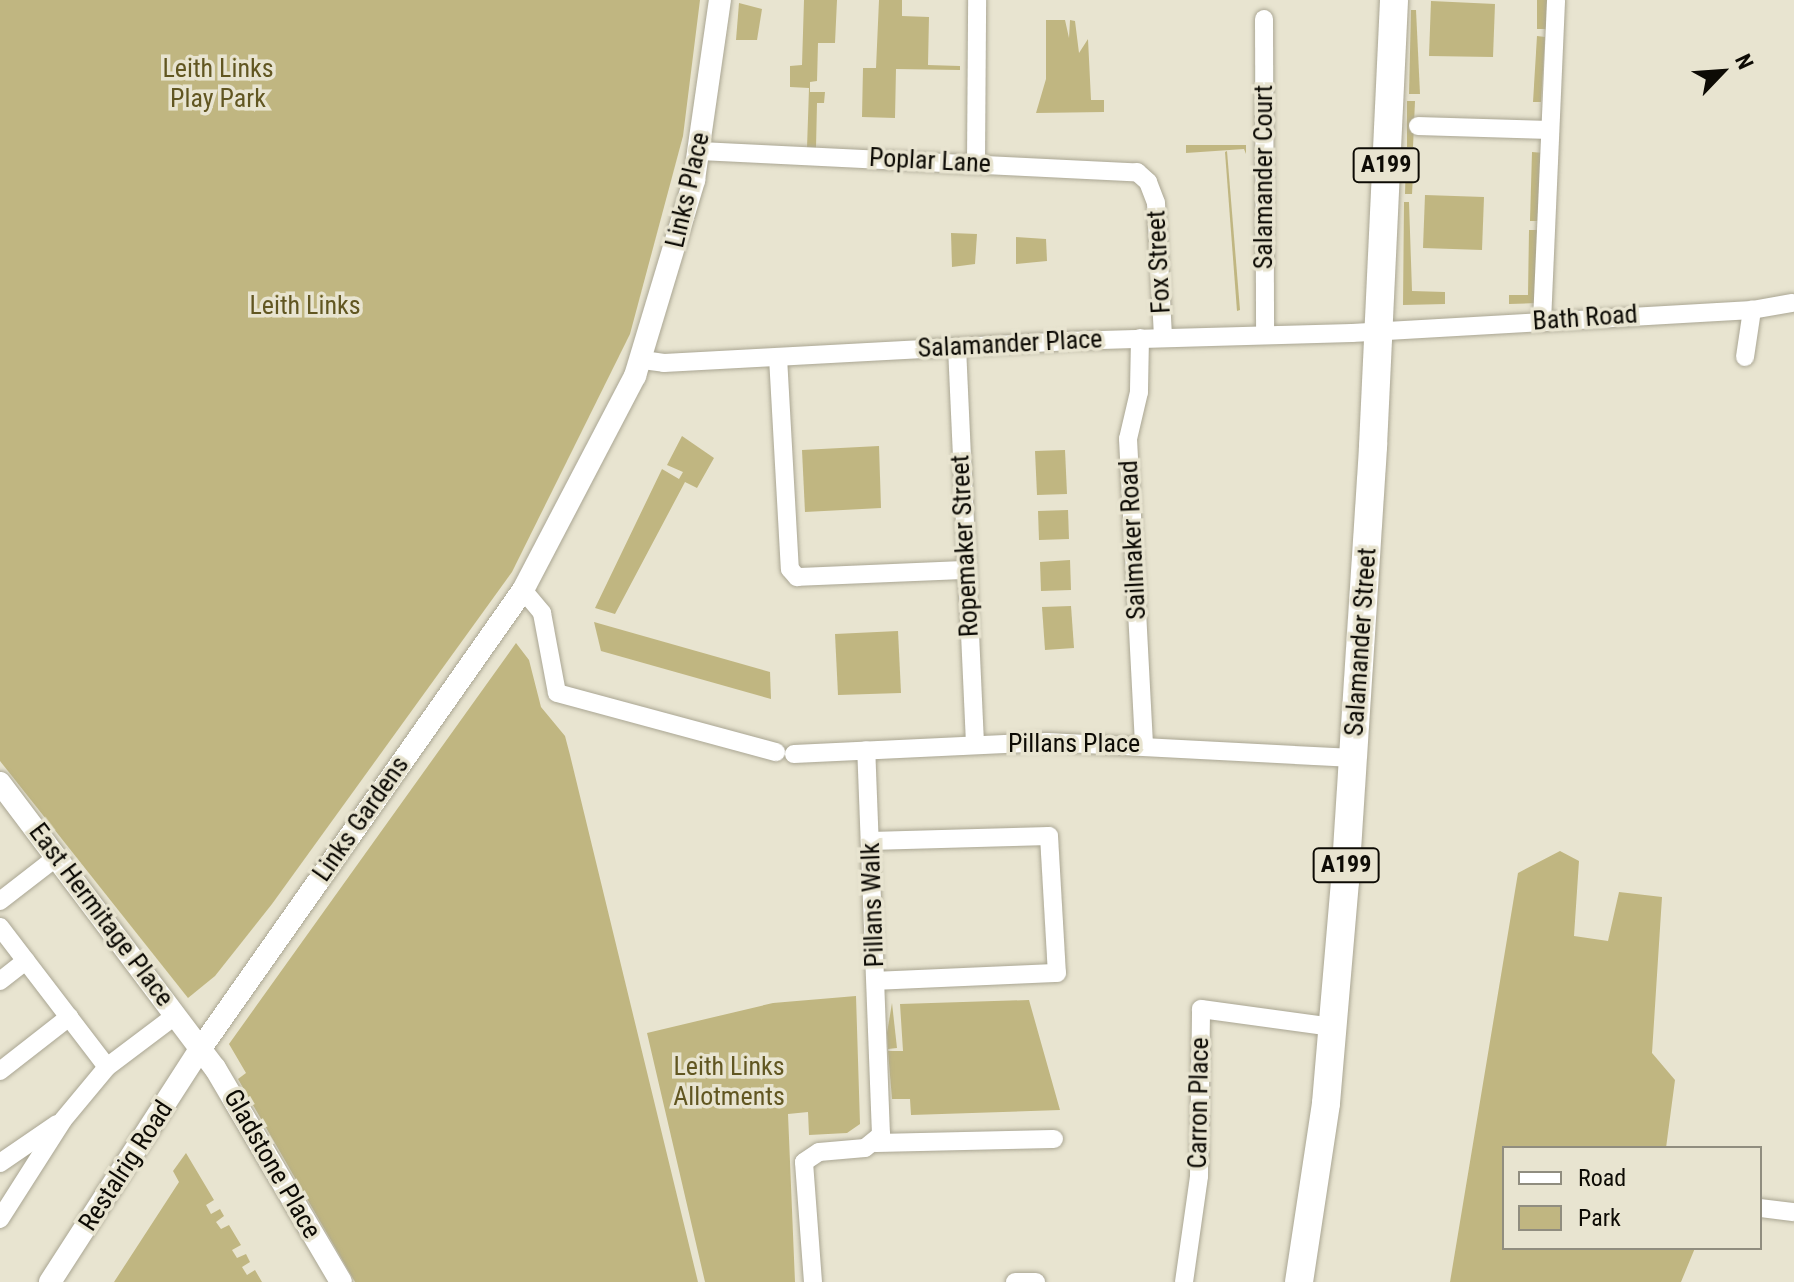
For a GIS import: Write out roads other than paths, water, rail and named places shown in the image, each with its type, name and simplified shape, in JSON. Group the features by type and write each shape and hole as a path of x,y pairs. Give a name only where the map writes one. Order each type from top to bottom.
{"main road":[{"name":"Salamander Street","path":"1299,1282 1333,1027 1354,758 1394,0"}],"street":[{"name":"Links Place","path":"639,368 652,332 700,151 720,0"},
{"path":"976,163 977,0"},
{"path":"1542,322 1556,0"},
{"name":"Salamander Court","path":"1264,19 1265,335"},
{"path":"1418,126 1549,130"},
{"name":"Poplar Lane","path":"700,151 1130,170 1152,188"},
{"name":"Fox Street","path":"1152,188 1163,337"},
{"name":"Bath Road","path":"1378,331 1752,310 1792,303"},
{"path":"1745,357 1752,310"},
{"name":"Salamander Place","path":"639,368 957,347 1378,331"},
{"name":"Sailmaker Road","path":"1140,338 1139,392 1128,439 1144,744"},
{"name":"Ropemaker Street","path":"957,347 975,745"},
{"path":"778,357 790,569 797,577 966,570"},
{"name":"Links Gardens","path":"201,1048 523,590 639,368"},
{"name":"Pillans Place","path":"523,590 542,613 557,693 785,753 975,745 1144,744 1354,758"},
{"name":"Pillans Walk","path":"866,750 881,1135 875,1143"},
{"name":"East Hermitage Place","path":"0,783 201,1048"},
{"path":"870,841 1049,836 1057,973 876,981"},
{"path":"0,901 57,857"},
{"path":"0,927 107,1067"},
{"path":"0,981 26,961"},
{"name":"Carron Place","path":"1184,1282 1199,1176 1201,1009 1333,1027"},
{"path":"0,1219 63,1120 107,1067 176,1015"},
{"path":"0,1071 69,1017"},
{"name":"Restalrig Road","path":"50,1282 201,1048"},
{"name":"Gladstone Place","path":"201,1048 341,1282"},
{"path":"0,1163 63,1120"},
{"path":"813,1282 804,1162 819,1152 875,1143 1054,1139"},
{"path":"1762,1208 1794,1212"},
{"path":"1015,1282 1036,1282"}],"park label":[{"name":"Leith Links Play Park","path":"218,84"},
{"name":"Leith Links","path":"305,306"},
{"name":"Leith Links Allotments","path":"729,1082"}]}
